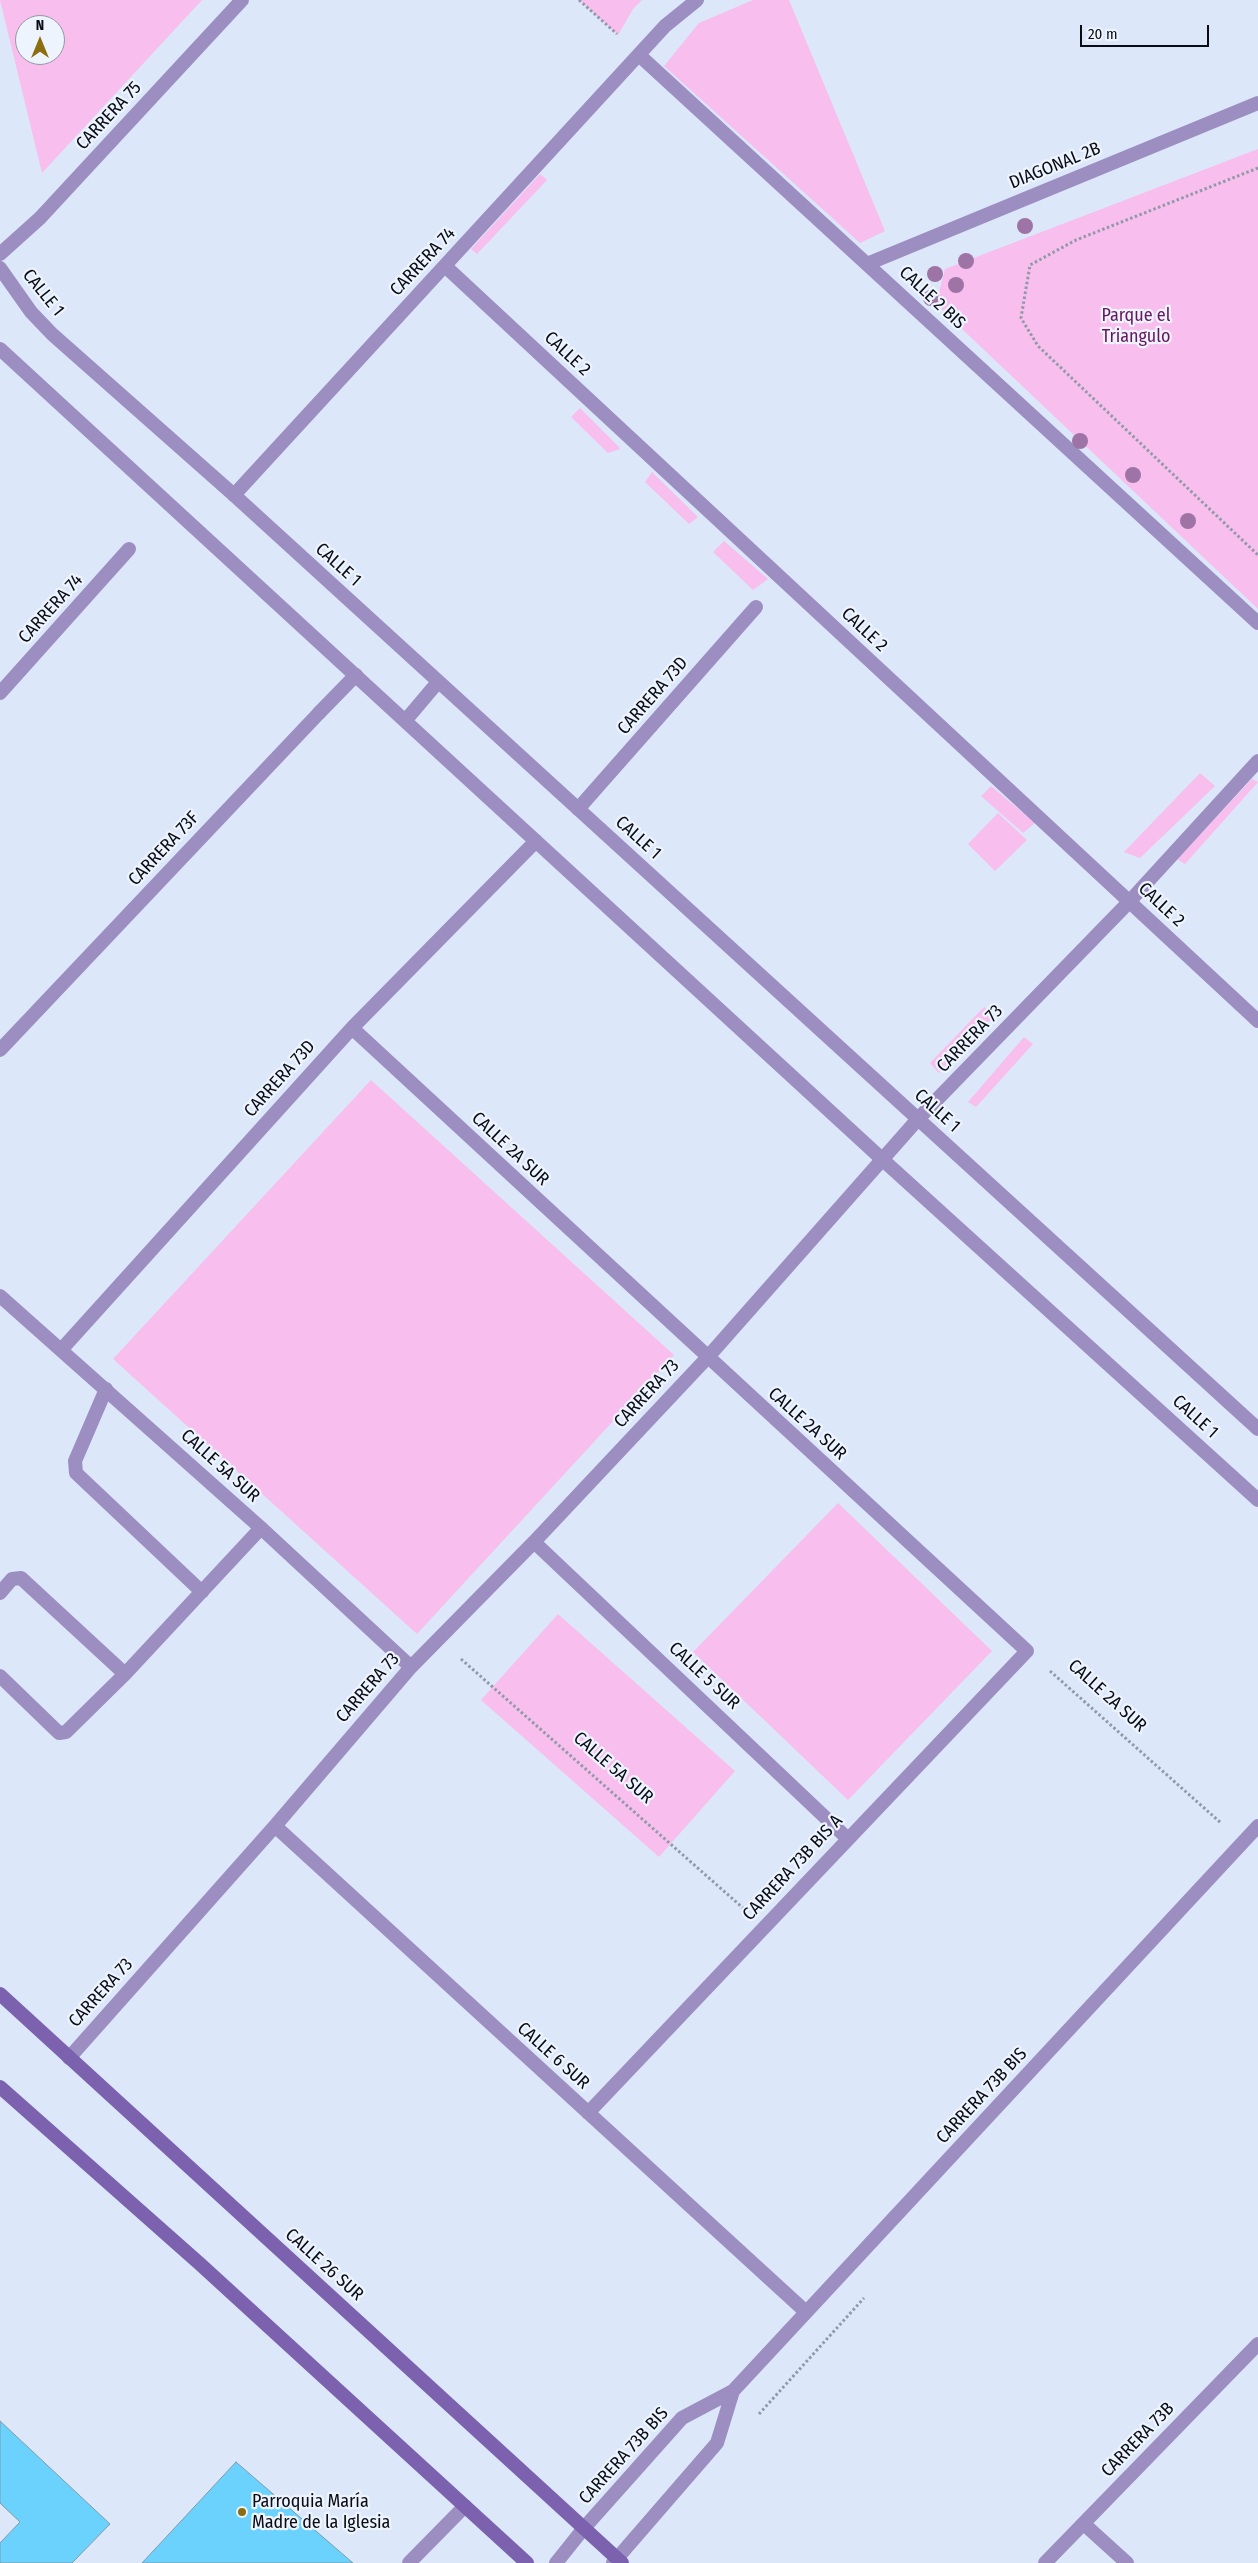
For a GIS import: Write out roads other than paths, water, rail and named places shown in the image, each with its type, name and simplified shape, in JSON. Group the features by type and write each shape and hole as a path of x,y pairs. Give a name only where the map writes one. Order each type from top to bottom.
{"main road":[{"name":"CALLE 26 SUR","path":"0,1994 584,2528 617,2561"},
{"path":"0,2087 200,2264 527,2563"}],"street":[{"name":"CARRERA 75","path":"0,254 40,218 242,0"},
{"name":"CARRERA 74","path":"234,495 665,26 696,0"},
{"name":"CALLE 2 BIS","path":"640,55 1258,623"},
{"name":"DIAGONAL 2B","path":"867,264 1258,103"},
{"name":"CALLE 2","path":"445,266 1258,1021"},
{"name":"CALLE 1","path":"0,268 31,312 52,334 234,495 1258,1429"},
{"name":"CALLE 1","path":"0,349 883,1160 1258,1500"},
{"name":"CARRERA 74","path":"0,693 129,549"},
{"name":"CARRERA 73D","path":"578,809 756,607"},
{"name":"CARRERA 73F","path":"0,1050 356,675"},
{"path":"405,720 438,682"},
{"name":"CARRERA 73","path":"69,2058 275,1826 411,1667 534,1542 707,1358 918,1119 1129,902 1258,761"},
{"name":"CARRERA 73D","path":"61,1350 352,1028 536,841"},
{"name":"CALLE 2A SUR","path":"352,1028 707,1358 1027,1651"},
{"name":"CALLE 5A SUR","path":"0,1296 261,1528 411,1667"},
{"path":"106,1389 75,1461 76,1473 202,1592"},
{"path":"0,1676 59,1733 66,1732 125,1674 261,1528"},
{"name":"CALLE 5 SUR","path":"534,1542 847,1838"},
{"path":"0,1593 12,1579 21,1578 125,1674"},
{"name":"CARRERA 73B BIS A","path":"588,2113 847,1838 1027,1651"},
{"name":"CALLE 6 SUR","path":"275,1826 806,2312"},
{"name":"CARRERA 73B BIS","path":"556,2563 584,2528 682,2418 733,2391 1258,1826"},
{"name":"CARRERA 73B","path":"1046,2563 1258,2344"},
{"name":"CARRERA 73B BIS","path":"617,2561 717,2443 733,2391"},
{"path":"409,2563 465,2506"},
{"path":"1084,2524 1127,2563"}],"place":[{"name":"Parroquia María Madre de la Iglesia","path":"242,2512"}],"park label":[{"name":"Parque el Triangulo","path":"1136,326"}]}
